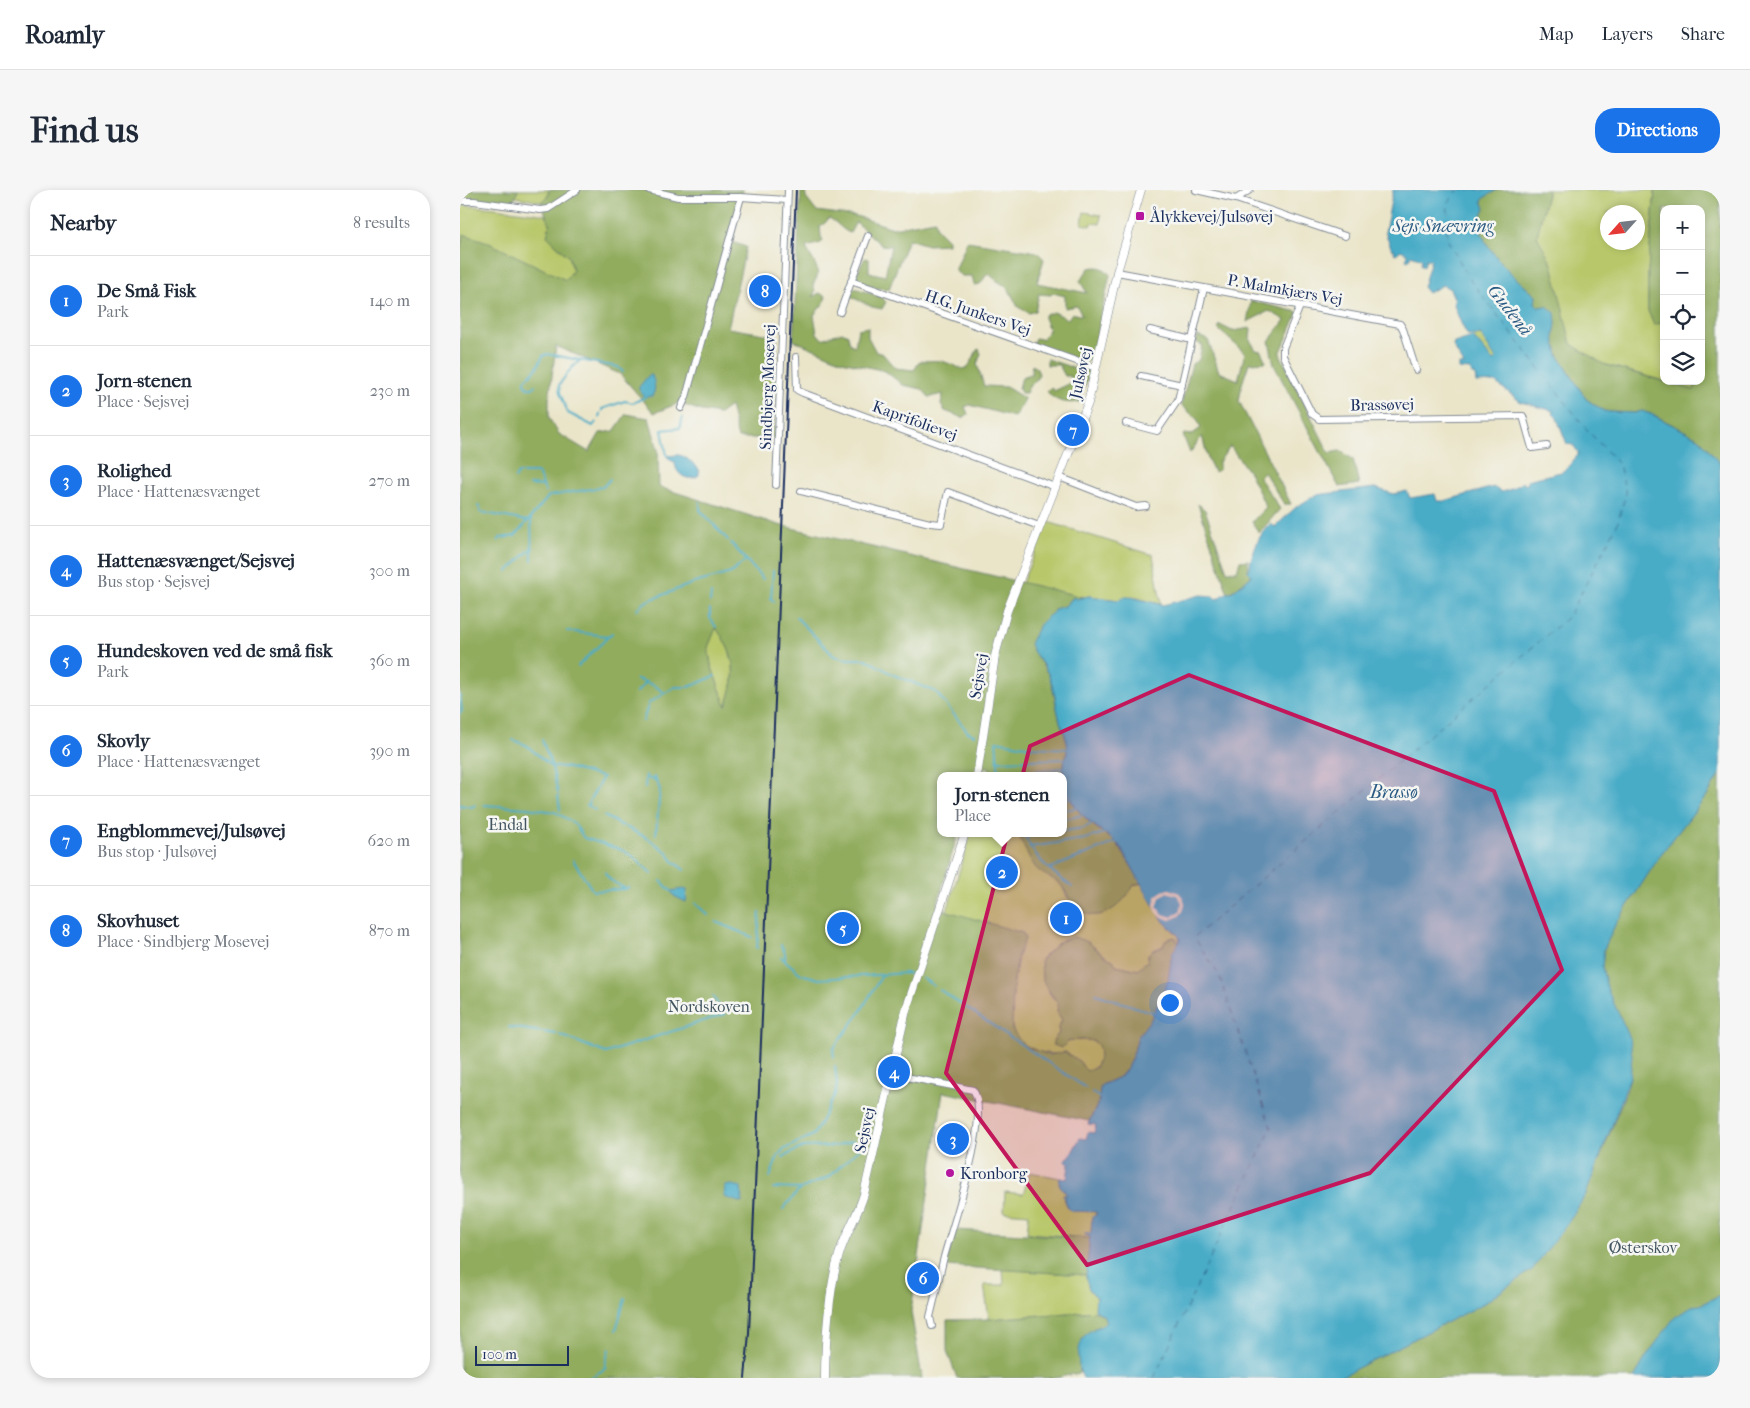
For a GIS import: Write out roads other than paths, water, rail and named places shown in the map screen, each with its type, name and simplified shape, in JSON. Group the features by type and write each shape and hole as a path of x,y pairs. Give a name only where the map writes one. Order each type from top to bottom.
{"street":[{"path":"460,201 474,201 540,210 548,209 577,190"},
{"path":"649,190 678,197 741,197 787,200"},
{"name":"Sindbjerg Mosevej","path":"776,485 788,190"},
{"name":"Julsøvej","path":"1016,584 1088,403 1117,272 1141,190"},
{"path":"1196,190 1236,199 1345,236"},
{"path":"1236,199 1250,190"},
{"path":"681,408 741,197"},
{"path":"840,312 868,236"},
{"name":"P. Malmkjærs Vej","path":"1117,272 1400,324 1403,328 1416,370"},
{"name":"H.G. Junkers Vej","path":"851,282 1096,368"},
{"path":"1126,424 1156,431 1178,400 1204,288"},
{"name":"Brassøvej","path":"1300,306 1283,348 1283,356 1312,414 1319,419 1523,416 1532,448 1547,446"},
{"path":"1150,330 1192,340"},
{"name":"Kaprifolievej","path":"796,357 797,390 1055,487"},
{"path":"1141,376 1182,385"},
{"path":"1059,477 1136,507 1146,506"},
{"path":"801,490 930,523 941,524 948,492 1039,526"},
{"name":"Sejsvej","path":"978,772 995,656 1016,584"},
{"name":"Sejsvej","path":"825,1378 828,1326 836,1267 842,1246 859,1211 906,1010 964,837"},
{"path":"891,1074 973,1090 976,1094 978,1115 975,1139 956,1219 944,1256 930,1317 932,1326"}],"water":[{"name":"Brassø","path":"1393,190 1497,190 1482,201 1485,208 1480,222 1483,236 1495,255 1536,296 1535,303 1539,307 1547,306 1555,313 1554,337 1558,355 1586,399 1604,411 1635,413 1642,411 1653,415 1700,439 1720,464 1720,773 1708,794 1661,854 1615,925 1604,949 1602,967 1608,991 1630,1038 1632,1056 1630,1077 1586,1194 1572,1217 1532,1270 1484,1303 1338,1378 1083,1378 1078,1360 1082,1340 1090,1331 1106,1322 1104,1316 1095,1309 1096,1297 1089,1289 1086,1278 1090,1236 1085,1235 1085,1233 1091,1233 1092,1217 1096,1215 1096,1212 1072,1211 1068,1208 1063,1195 1067,1195 1059,1184 1060,1178 1067,1179 1069,1163 1065,1162 1080,1138 1086,1139 1088,1132 1094,1133 1096,1125 1088,1124 1099,1102 1100,1086 1121,1076 1127,1068 1138,1036 1151,1019 1161,999 1168,981 1172,953 1180,941 1176,932 1165,923 1157,911 1121,848 1080,812 1067,793 1067,772 1063,772 1063,769 1067,750 1066,740 1051,681 1030,644 1035,633 1041,623 1055,609 1065,606 1074,597 1076,599 1089,596 1119,600 1124,597 1131,597 1163,605 1201,595 1213,596 1216,599 1221,597 1233,591 1251,577 1248,571 1259,539 1266,528 1271,524 1275,527 1296,507 1316,495 1375,488 1394,494 1407,491 1410,498 1435,494 1437,501 1444,501 1493,487 1501,492 1523,482 1525,485 1528,483 1527,480 1561,472 1578,455 1573,445 1567,444 1556,416 1553,414 1554,411 1521,402 1495,382 1476,383 1475,374 1472,374 1470,370 1459,369 1459,365 1464,365 1453,346 1454,343 1473,337 1493,361 1496,359 1481,335 1468,336 1458,315 1453,301 1455,300 1450,289 1443,285 1428,293 1423,287 1431,260 1426,259 1424,266 1421,265 1422,259 1411,255 1408,261 1406,260 1408,254 1401,250 1396,254 1394,253 1395,249 1392,250 1385,232"},
{"path":"652,375 655,385 654,391 652,396 645,397 639,390 639,387 648,376"},
{"path":"678,455 686,458 699,469 699,475 687,478 680,474 677,471 675,462 667,456"},
{"path":"687,890 686,902 674,896 671,891"},
{"path":"725,1186 741,1187 742,1203 724,1197"},
{"path":"1720,1295 1720,1378 1634,1378 1648,1354 1674,1318 1692,1306 1700,1305"}],"waterway":[{"path":"535,385 533,388 527,388 525,380 536,369 543,356 547,354 618,367 623,372"},
{"path":"572,368 579,361"},
{"path":"570,370 559,385 568,413 593,426 596,422"},
{"path":"602,411 602,409 625,401 633,403 645,397"},
{"path":"599,418 600,413"},
{"path":"667,456 662,430 680,428 683,417"},
{"path":"515,478 518,473 538,473 546,493"},
{"path":"498,541 500,538 515,536 549,496 603,487 610,479"},
{"path":"529,485 543,486"},
{"path":"700,502 700,510 728,540"},
{"path":"478,506 480,512 527,521"},
{"path":"531,517 532,560"},
{"path":"731,543 763,579"},
{"path":"508,571 533,547"},
{"path":"637,609 647,601 691,584 731,573 746,560"},
{"path":"773,571 771,599 774,601"},
{"path":"710,602 711,594"},
{"path":"710,609 710,618 716,627"},
{"path":"796,617 834,656 847,659 866,659 894,675 936,692 968,732 974,735"},
{"path":"567,631 607,636"},
{"path":"578,666 612,633"},
{"path":"643,721 649,703 675,687 689,687 715,676"},
{"path":"637,679 655,686 665,693"},
{"path":"637,692 646,682"},
{"path":"460,695 462,711 460,713"},
{"path":"513,740 526,745 552,767 565,767 603,777 587,805 595,810"},
{"path":"542,740 552,767 558,793"},
{"path":"999,772 996,741 1032,747 1068,749"},
{"path":"998,761 1065,759"},
{"path":"998,771 1026,772 1063,768"},
{"path":"645,787 646,775"},
{"path":"654,777 660,789 656,834"},
{"path":"646,778 656,780"},
{"path":"558,796 560,810"},
{"path":"460,805 472,807 475,805"},
{"path":"484,805 555,812 574,823 584,838 622,850 632,856 652,874"},
{"path":"1067,809 1076,808"},
{"path":"1067,819 1082,815"},
{"path":"604,816 623,826"},
{"path":"1067,830 1084,828 1091,824"},
{"path":"626,827 649,839 667,852 672,860 684,870"},
{"path":"1029,847 1085,839 1104,833"},
{"path":"1026,837 1038,857 1072,887"},
{"path":"1049,869 1116,842"},
{"path":"573,860 593,891 625,889"},
{"path":"605,872 616,884 625,889 629,887"},
{"path":"661,881 671,891"},
{"path":"695,903 708,915"},
{"path":"757,948 760,912"},
{"path":"716,922 752,937"},
{"path":"781,945 785,953 785,961"},
{"path":"781,957 801,974 819,979 911,974"},
{"path":"834,1057 833,1049 859,1014 882,975"},
{"path":"922,978 934,986"},
{"path":"940,990 1086,1088"},
{"path":"1096,994 1154,1013"},
{"path":"713,997 724,1013"},
{"path":"730,1011 736,1008"},
{"path":"560,1035 606,1053 725,1014"},
{"path":"509,1027 556,1034"},
{"path":"770,1177 778,1156 783,1150 813,1135 820,1124 835,1094 837,1085 835,1066"},
{"path":"1092,1092 1100,1098"},
{"path":"783,1157 803,1147 836,1146 853,1141"},
{"path":"783,1209 800,1189 829,1177 860,1148"},
{"path":"773,1188 800,1189"},
{"path":"616,1330 625,1298"},
{"path":"604,1369 609,1349"},
{"path":"590,1378 606,1368"}],"railway":[{"path":"745,1378 749,1333 796,190"}],"place":[{"name":"Ålykkevej/Julsøvej","path":"1140,216"},
{"name":"Skovhuset","path":"765,291"},
{"name":"Engblommevej/Julsøvej","path":"1073,430"},
{"name":"Jorn-stenen","path":"1002,872"},
{"name":"De Små Fisk","path":"1066,918"},
{"name":"Hundeskoven ved de små fisk","path":"843,928"},
{"name":"Hattenæsvænget/Sejsvej","path":"894,1072"},
{"name":"Rolighed","path":"953,1139"},
{"name":"Kronborg","path":"950,1173"},
{"name":"Skovly","path":"923,1278"}],"water label":[{"name":"Sejs Snævring","path":"1443,226"},
{"name":"Gudenå","path":"1510,310"}],"park label":[{"name":"Endal","path":"508,824"},
{"name":"Nordskoven","path":"709,1006"},
{"name":"Østerskov","path":"1643,1247"}]}
